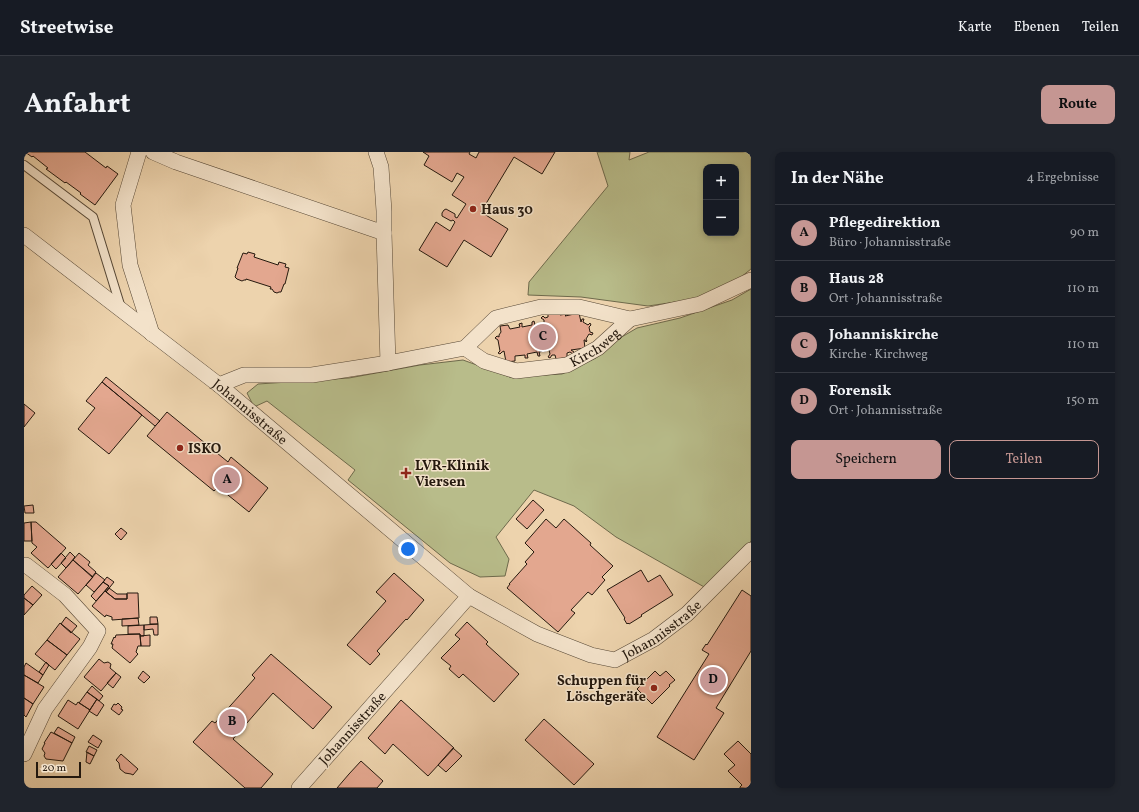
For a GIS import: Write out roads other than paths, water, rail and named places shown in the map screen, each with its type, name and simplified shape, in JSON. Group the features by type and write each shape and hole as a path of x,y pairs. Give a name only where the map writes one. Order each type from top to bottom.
{"street":[{"path":"139,152 124,205 130,265 152,334"},
{"path":"153,152 176,162 384,233"},
{"path":"376,152 381,167 384,210 388,363"},
{"name":"Johannisstraße","path":"24,235 219,385 469,596 536,634 591,655 614,660 654,639 687,614 751,550"},
{"name":"Kirchweg","path":"630,319 598,348 566,365 516,371 484,361 465,348 496,318 541,307 579,307 630,319 700,304 751,280"},
{"path":"219,385 244,375 312,375 388,363 465,348"},
{"path":"24,566 26,565 65,595 98,631 90,647 45,709 24,754"},
{"name":"Johannisstraße","path":"299,788 469,596"}],"lane":[{"path":"24,165 93,217 121,310"}],"place":[{"name":"Haus 30","path":"473,209"},
{"name":"Johanniskirche","path":"543,337"},
{"name":"ISKO","path":"180,448"},
{"name":"LVR-Klinik Viersen","path":"406,473"},
{"name":"Pflegedirektion","path":"227,480"},
{"name":"Forensik","path":"713,680"},
{"name":"Schuppen für Löschgeräte","path":"654,688"},
{"name":"Haus 28","path":"232,722"}]}
